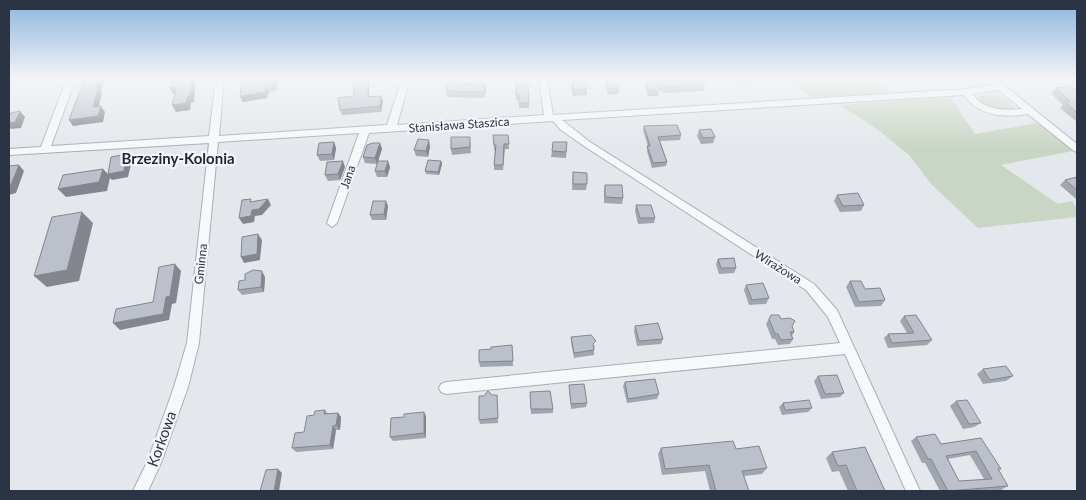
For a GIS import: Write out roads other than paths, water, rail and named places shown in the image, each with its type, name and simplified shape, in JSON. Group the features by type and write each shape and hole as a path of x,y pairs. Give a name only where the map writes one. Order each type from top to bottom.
{"street":[{"path":"45,150 63,101"},
{"name":"Gminna","path":"181,387 193,343 218,101"},
{"path":"391,129 399,101"},
{"path":"549,101 553,119"},
{"name":"Stanisława Staszica","path":"9,152 823,101"},
{"path":"973,101 993,112 1015,114 1030,111"},
{"path":"1018,101 1077,149"},
{"name":"Wirażowa","path":"553,119 587,144 810,287 833,314 913,491"},
{"name":"Jana","path":"332,223 365,130"},
{"path":"446,388 849,348"},
{"name":"Korkowa","path":"140,491 154,463 181,387"}],"district":[{"name":"Brzeziny-Kolonia","path":"178,159"}]}
